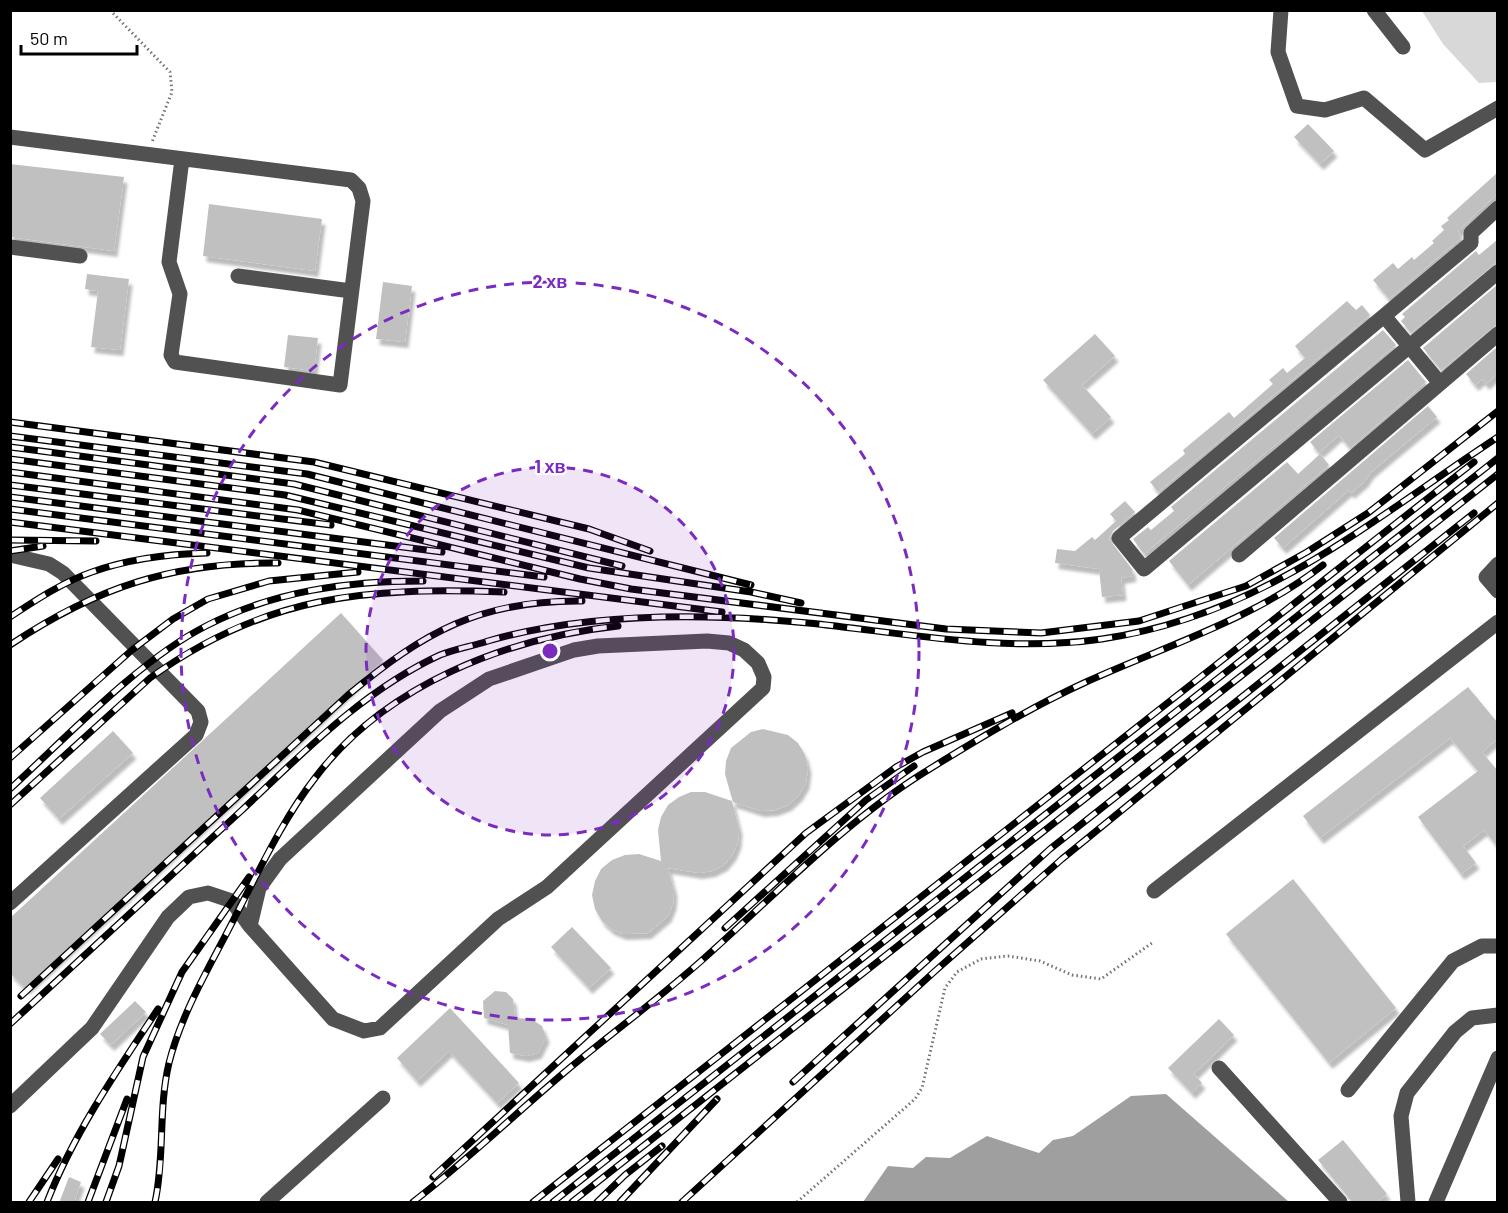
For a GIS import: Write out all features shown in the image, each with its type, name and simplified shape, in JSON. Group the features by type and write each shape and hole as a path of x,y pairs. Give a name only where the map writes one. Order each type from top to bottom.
{"street":[{"path":"1281,10 1279,12 1278,52 1298,106 1325,110 1364,98 1425,150 1497,108"},
{"path":"1374,10 1403,47"},
{"path":"10,137 351,180 359,188 363,201 340,385 175,362 171,355 180,294 170,262 182,159"},
{"path":"1497,208 1471,233 1471,243 1119,538 1144,569 1497,272"},
{"path":"10,247 80,256"},
{"path":"238,276 351,291"},
{"path":"1385,317 1439,382"},
{"path":"1239,555 1497,334"},
{"path":"10,555 49,564 63,573 198,711 201,722 196,735 10,903"},
{"path":"1497,564 1486,577 1497,591"},
{"path":"1154,891 1497,622"},
{"path":"10,1106 92,1028 168,917 189,897 208,893 232,901 250,926 333,1019 350,1028 364,1031 380,1028 498,920 547,887 763,688 764,677 758,663 744,650 729,643 707,641 598,646 557,655 489,679 440,711 280,859 259,888 250,926"},
{"path":"1348,1090 1453,961 1482,946 1497,946"},
{"path":"1408,1203 1401,1116 1407,1093 1455,1032 1472,1018 1497,1015"},
{"path":"1436,1203 1497,1058"},
{"path":"1219,1068 1340,1203"},
{"path":"267,1203 383,1098"}],"path":[{"path":"110,10 170,72 171,92 153,134 151,155"},
{"path":"797,1203 915,1099 922,1088 945,988 957,972 981,959 1008,956 1040,961 1072,975 1101,979 1152,942"}],"shaded area":[{"path":"1422,11 1497,11 1497,82 1479,83 1443,44"},
{"path":"1166,1094 1289,1202 863,1202 888,1166 913,1168 926,1157 950,1158 987,1136 1039,1153 1053,1140 1073,1136 1131,1096"}],"building":[{"path":"1308,124 1334,151 1320,164 1294,137"},
{"path":"10,164 124,177 114,251 10,237"},
{"path":"1497,173 1497,194 1458,231 1461,238 1389,299 1373,280 1393,263 1398,269 1412,257 1414,260 1434,243 1432,241 1444,230 1441,226 1449,220 1447,218"},
{"path":"209,204 322,219 315,271 203,256"},
{"path":"1497,240 1497,262 1411,333 1401,321 1405,317 1402,314 1476,251 1479,255"},
{"path":"87,274 129,279 120,350 91,347 98,291 85,289"},
{"path":"383,282 412,286 405,342 376,339"},
{"path":"1497,285 1497,324 1441,370 1423,348"},
{"path":"1347,301 1356,310 1362,305 1370,315 1158,492 1150,482 1185,454 1183,450 1229,412 1234,418 1273,384 1269,380 1283,368 1287,373 1305,358 1295,346"},
{"path":"1383,330 1396,345 1144,554 1133,539 1148,527 1151,530 1174,511 1171,507"},
{"path":"1095,334 1115,356 1082,385 1111,417 1092,434 1043,380"},
{"path":"288,335 318,338 314,371 284,367"},
{"path":"1497,347 1497,374 1486,384 1482,379 1475,385 1466,374"},
{"path":"1408,360 1426,382 1350,448 1339,435 1319,453 1310,442"},
{"path":"1428,406 1437,417 1370,473 1365,481 1351,493 1349,490 1283,548 1274,538"},
{"path":"1320,454 1329,465 1188,585 1169,561 1287,462 1298,474"},
{"path":"1125,501 1135,512 1113,531 1109,539 1132,569 1133,576 1121,578 1123,595 1102,597 1099,569 1055,563 1057,549 1075,551 1092,537 1095,540 1116,521 1110,514"},
{"path":"341,613 383,660 26,989 10,973 10,918"},
{"path":"1468,687 1497,722 1497,739 1482,752 1497,770 1497,846 1484,830 1463,846 1476,863 1461,874 1418,817 1478,771 1450,738 1320,838 1303,816"},
{"path":"763,729 788,735 798,743 805,755 808,768 806,783 799,795 788,805 775,810 761,811 733,802 725,774 726,761 731,748 751,732"},
{"path":"113,731 133,753 59,819 40,798"},
{"path":"691,792 705,792 732,801 739,829 738,842 733,854 724,865 712,871 699,873 668,868 674,891 673,904 668,916 648,933 623,934 611,929 602,921 595,909 592,895 601,869 612,860 625,855 639,854 661,861 658,830 661,817 668,805"},
{"path":"1293,879 1396,1008 1329,1063 1226,934"},
{"path":"572,927 611,968 589,988 551,947"},
{"path":"495,991 506,992 513,999 515,1018 531,1019 542,1026 546,1037 538,1053 526,1056 510,1053 508,1025 484,1018 483,1001"},
{"path":"135,1001 146,1012 111,1045 100,1034"},
{"path":"450,1008 519,1083 497,1103 449,1051 417,1081 397,1058"},
{"path":"1219,1019 1234,1035 1194,1074 1202,1083 1192,1093 1168,1068"},
{"path":"1343,1140 1387,1194 1376,1203 1353,1203 1318,1160"},
{"path":"69,1177 81,1182 74,1203 59,1203"}],"railway":[{"path":"10,472 298,510 580,579 631,589 946,629 1041,633 1139,621 1246,586 1307,552 1368,513 1498,411"},
{"path":"10,422 314,462 589,529 650,551"},
{"path":"10,436 307,474 751,585"},
{"path":"10,1024 334,725 385,687 440,655 526,631 647,617 769,620 991,643 1065,643 1102,639 1160,627 1213,609 1264,587 1358,532 1498,437"},
{"path":"10,447 294,484 622,566"},
{"path":"553,1202 1498,458"},
{"path":"10,459 285,495 589,568 751,592 801,603"},
{"path":"533,1202 1474,462"},
{"path":"572,1202 1498,474"},
{"path":"10,485 331,525"},
{"path":"10,497 442,552"},
{"path":"682,1202 934,972 1062,859 1498,503"},
{"path":"10,509 544,577"},
{"path":"793,1082 1050,849 1474,513"},
{"path":"10,522 722,612"},
{"path":"10,540 96,541"},
{"path":"10,551 43,546"},
{"path":"10,617 60,586 106,567 149,558 207,553"},
{"path":"10,645 74,608 105,593 137,582 204,567 278,563"},
{"path":"413,1202 566,1071 693,968 837,837 892,794 960,750 1043,703 1239,616 1268,601 1323,565"},
{"path":"10,758 132,650 173,619 208,599 269,581 358,572"},
{"path":"10,789 104,701 155,658 206,626 258,604 312,590 367,583 423,581"},
{"path":"10,805 150,678 193,650 235,629 277,613 319,602 362,595 454,591 504,592"},
{"path":"21,996 348,695 402,654 455,624 483,614 513,606 582,601"},
{"path":"155,1202 160,1168 166,1080 169,1063 182,1025 198,987 272,845 315,778 344,745 376,717 412,692 451,672 491,655 533,642 576,632 618,626"},
{"path":"433,1177 806,833 896,767 923,752 1012,713"},
{"path":"725,928 866,800 914,766"},
{"path":"106,1202 119,1166 143,1057 182,972 249,877"},
{"path":"47,1202 83,1127 158,1009"},
{"path":"88,1202 127,1099"},
{"path":"620,1202 717,1099"},
{"path":"597,1202 625,1175 662,1146"},
{"path":"29,1202 58,1159"}]}
